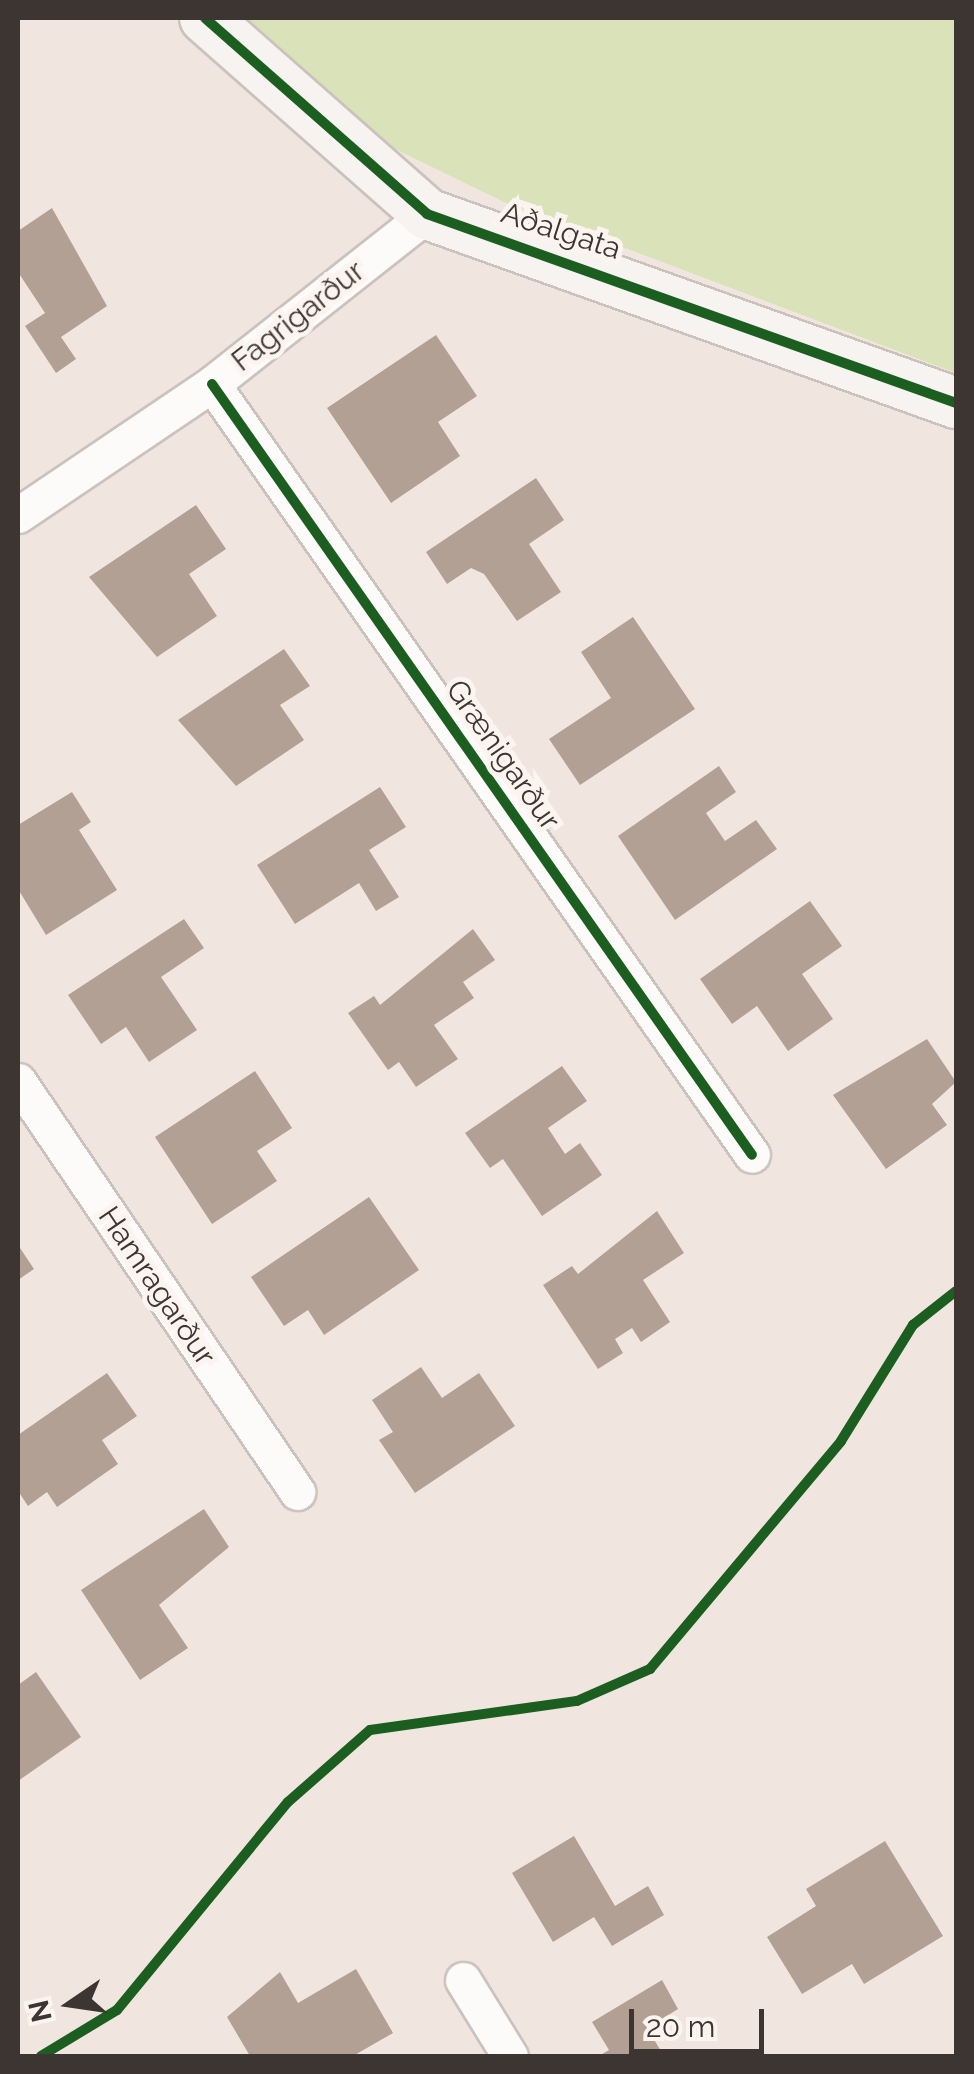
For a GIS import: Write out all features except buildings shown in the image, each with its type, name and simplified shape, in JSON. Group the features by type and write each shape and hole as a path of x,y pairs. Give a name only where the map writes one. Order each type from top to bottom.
{"street":[{"name":"Aðalgata","path":"205,18 427,214 956,403"},
{"name":"Fagrigarður","path":"18,516 212,384 427,214"},
{"name":"Grænigarður","path":"212,384 752,1155"},
{"name":"Hamragarður","path":"18,1081 296,1492"},
{"path":"463,1980 510,2056"}],"green space":[{"path":"221,18 956,18 956,373 506,203 356,130"}],"cycle path":[{"path":"205,18 427,214 956,403"},
{"path":"212,384 752,1155"},
{"path":"41,2056 117,2010 288,1802 370,1730 577,1701 650,1669 841,1441 913,1325 956,1291"}]}
